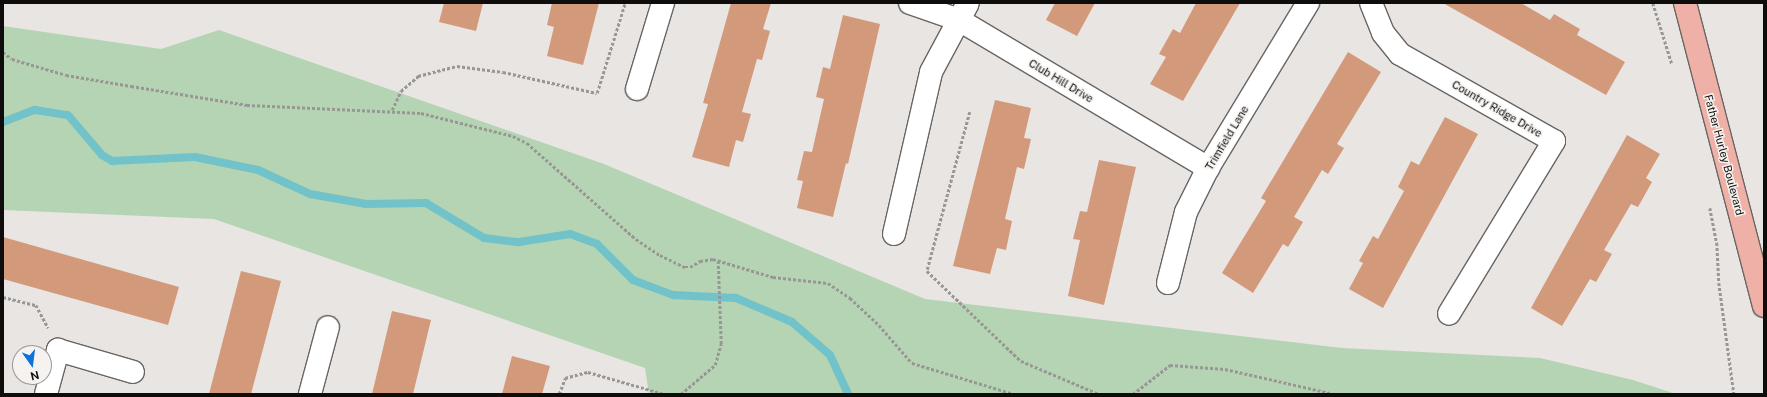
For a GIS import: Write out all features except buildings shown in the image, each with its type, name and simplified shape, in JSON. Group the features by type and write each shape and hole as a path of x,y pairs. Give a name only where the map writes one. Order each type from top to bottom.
{"main road":[{"name":"Father Hurley Boulevard","path":"1685,3 1764,306"}],"street":[{"path":"637,89 663,3"},
{"name":"Club Hill Drive","path":"910,3 964,11 1208,168"},
{"name":"Trimfield Lane","path":"1168,283 1186,212 1208,168 1308,3"},
{"name":"Country Ridge Drive","path":"1371,3 1383,33 1400,54 1554,141 1449,314"},
{"path":"894,234 931,72 964,11"},
{"path":"310,394 328,327"},
{"path":"46,394 58,350 133,372"}],"path":[{"path":"392,110 401,91 418,76 457,66 503,72 597,93 625,3"},
{"path":"1653,3 1675,71"},
{"path":"3,52 12,59 66,75 246,105 392,110 450,119 527,143 636,239 660,256 685,267 690,267 706,259 718,261 772,277 828,282 850,298 879,325 912,363 1014,394"},
{"path":"970,112 927,271 1021,361 1099,394"},
{"path":"1709,206 1717,242 1719,283 1734,394"},
{"path":"681,394 715,365 721,344 722,317 718,261"},
{"path":"3,296 36,305 58,350"},
{"path":"1133,394 1170,365 1225,369 1334,394"},
{"path":"559,394 565,378 588,372 664,394"}],"green space":[{"path":"3,26 161,49 219,30 604,164 925,299 1342,348 1540,358 1633,380 1676,394 649,394 645,368 214,219 3,210"}],"waterway":[{"path":"3,122 35,110 68,115 102,155 112,161 195,157 258,170 310,194 366,204 426,203 484,238 519,242 570,234 597,244 633,280 673,295 736,298 792,322 830,355 848,394"}]}
